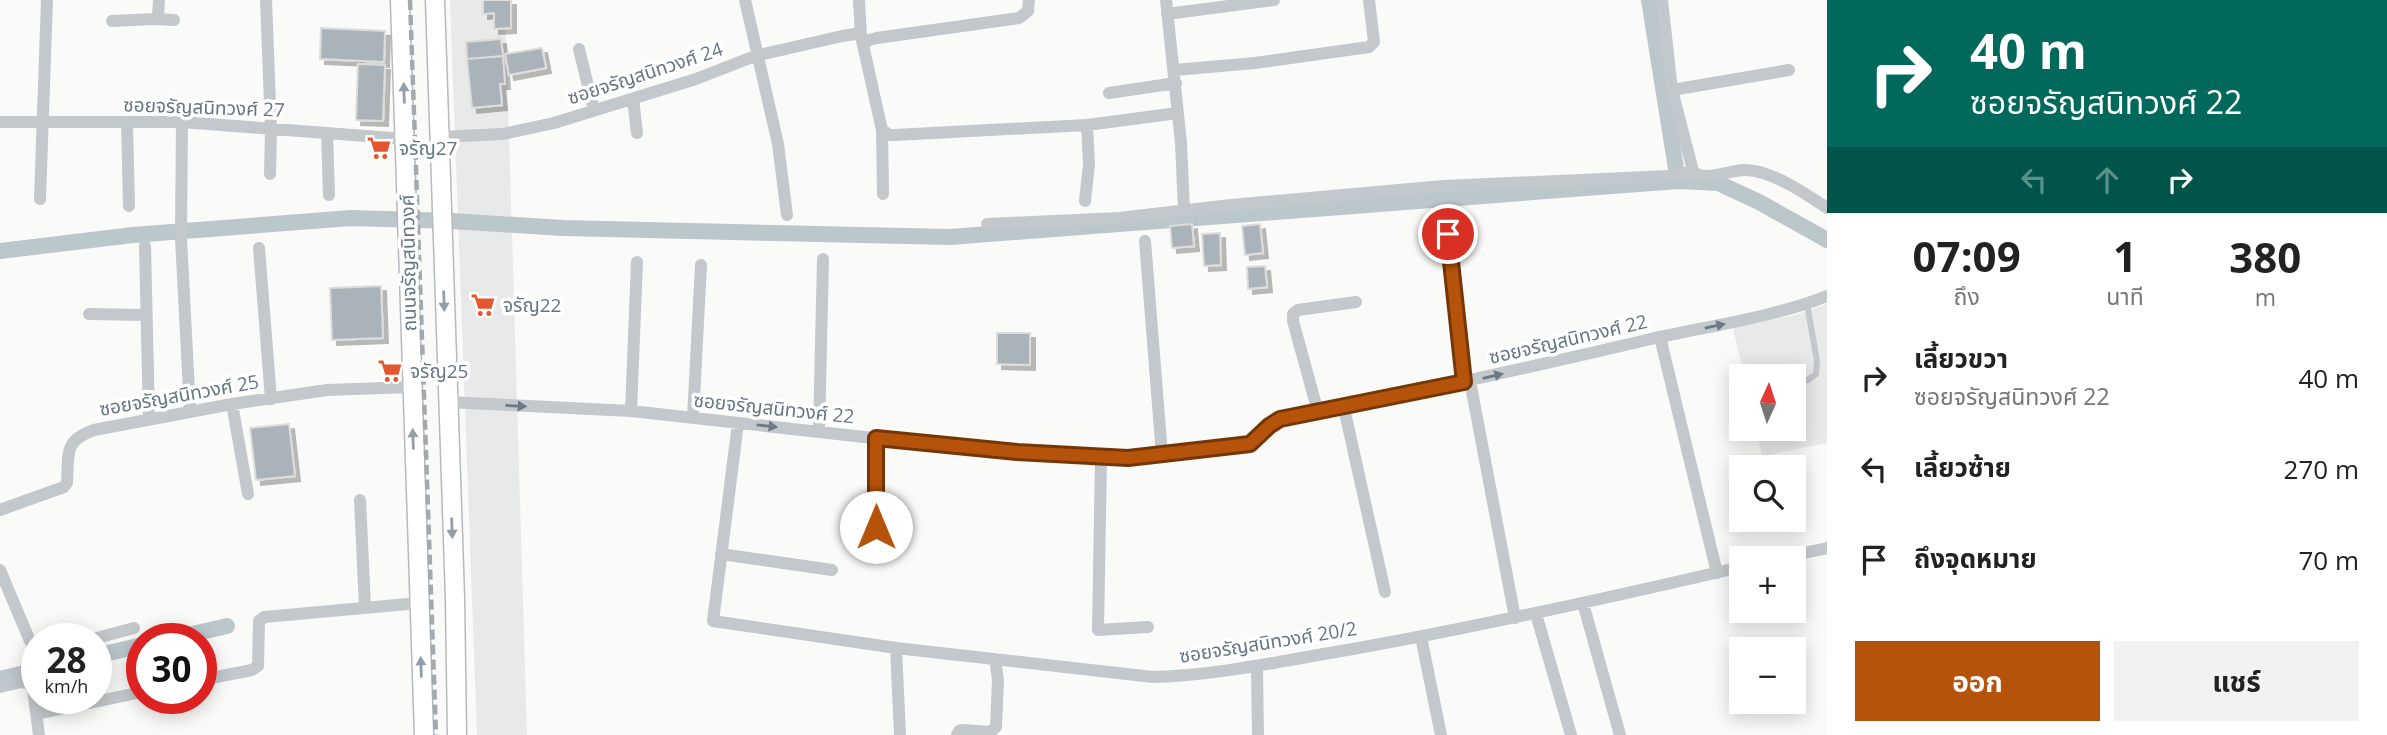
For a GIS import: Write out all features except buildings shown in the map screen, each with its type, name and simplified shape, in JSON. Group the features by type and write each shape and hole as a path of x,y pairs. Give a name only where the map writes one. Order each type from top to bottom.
{"main road":[{"name":"ถนนจรัญสนิทวงศ์","path":"400,0 424,735"},
{"name":"ถนนจรัญสนิทวงศ์","path":"435,0 457,735"}],"street":[{"path":"40,199 47,0"},
{"path":"155,19 158,16 159,0"},
{"path":"266,0 270,174"},
{"path":"745,0 778,144 787,215"},
{"path":"859,0 862,41 882,130 883,194"},
{"name":"ซอยจรัญสนิทวงศ์ 24","path":"439,137 503,134 554,124 759,55 842,36 855,34 862,41 1019,18 1028,12 1028,0"},
{"path":"1166,0 1175,76 1185,210"},
{"path":"1167,14 1274,0"},
{"path":"1109,93 1175,76 1369,47 1374,42 1369,0"},
{"path":"1662,0 1672,90 1690,172"},
{"path":"112,21 174,20"},
{"path":"579,49 594,110"},
{"path":"1672,90 1789,70"},
{"path":"633,99 637,133"},
{"path":"882,130 889,135 895,135 1087,125 1178,113"},
{"name":"ซอยจรัญสนิทวงศ์ 27","path":"0,122 182,122 405,139"},
{"path":"182,122 181,238 190,411"},
{"path":"127,123 129,206"},
{"path":"1085,201 1089,164 1087,125"},
{"path":"327,133 329,195"},
{"path":"987,224 1076,221 1443,186 1669,176 1690,172 1705,177 1733,171 1756,172 1796,188 1827,208"},
{"path":"1445,208 1467,382 1514,618"},
{"path":"1145,241 1162,455"},
{"path":"145,246 149,418"},
{"path":"259,248 271,399"},
{"path":"819,431 823,259"},
{"path":"631,411 637,262"},
{"path":"692,418 701,264"},
{"name":"ซอยจรัญสนิทวงศ์ 22","path":"448,402 631,411 1017,452 1101,458 1162,455 1250,444 1280,419 1467,382 1807,304 1827,296"},
{"path":"1318,412 1293,314 1298,310 1356,302"},
{"path":"89,314 146,315"},
{"path":"1660,337 1717,573"},
{"name":"ซอยจรัญสนิทวงศ์ 25","path":"0,510 64,487 67,483 69,453 75,438 94,430 149,418 327,390 411,387"},
{"path":"232,404 248,494"},
{"path":"1344,408 1385,592"},
{"path":"738,423 721,554 832,570"},
{"path":"876,438 876,527"},
{"path":"1101,458 1098,630 1148,627"},
{"path":"360,500 365,607"},
{"path":"1806,552 1827,548"},
{"name":"ซอยจรัญสนิทวงศ์ 20/2","path":"721,554 713,621 897,648 1153,677 1257,667 1421,637 1729,570"},
{"path":"0,570 22,623"},
{"path":"217,677 252,670 258,666 259,621 264,617 419,603"},
{"path":"1584,603 1620,735"},
{"path":"1536,614 1571,735"},
{"path":"1421,637 1441,735"},
{"path":"897,648 900,735"},
{"path":"957,735 962,730 990,732 996,727 998,680 995,659"},
{"path":"1257,667 1258,735"},
{"path":"0,687 21,682"},
{"path":"37,714 39,735"}],"lane":[{"path":"1806,380 1816,374 1817,361 1807,304"}],"shaded area":[{"path":"450,0 505,0 527,735 477,735"},
{"path":"1827,304 1827,443 1762,455 1759,441 1806,441 1806,364 1741,364 1733,328 1795,315"}],"waterway":[{"path":"1649,0 1678,181"},
{"path":"0,251 133,235 351,218 563,228 950,237 1678,181 1718,183 1759,202 1827,240"},
{"path":"217,628 227,626"},
{"path":"112,652 126,649"},
{"path":"0,679 21,674"}],"railway":[{"path":"410,0 436,735"}],"place":[{"name":"จรัญ27","path":"379,148"},
{"name":"จรัญ22","path":"483,305"},
{"name":"จรัญ25","path":"390,371"}],"route":[{"path":"876,527 876,438 1101,458 1162,455 1250,444 1280,419 1464,382 1448,234"}]}
